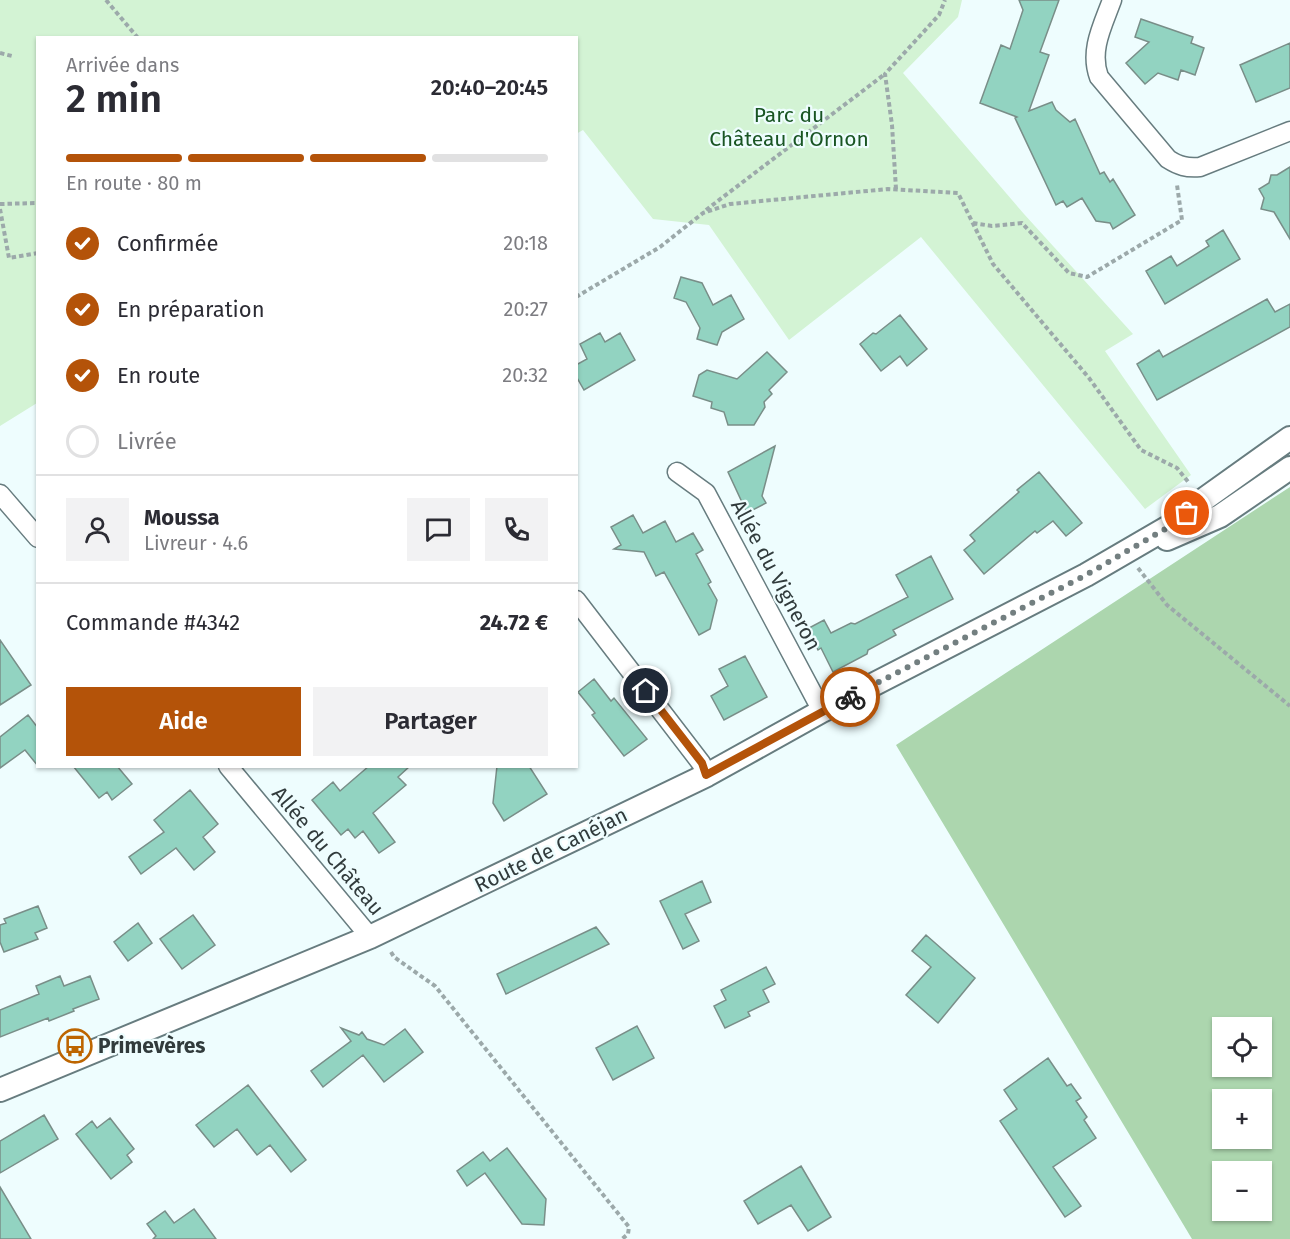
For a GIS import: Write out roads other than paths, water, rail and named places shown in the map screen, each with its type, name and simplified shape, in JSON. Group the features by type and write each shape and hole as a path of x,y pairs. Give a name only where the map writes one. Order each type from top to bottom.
{"street":[{"path":"1112,0 1096,44 1095,68 1099,77 1168,159 1178,166 1200,167 1290,131"},
{"name":"Route de Canéjan","path":"0,1090 376,935 706,775 822,711 1086,575 1172,525 1290,438"},
{"name":"Route de Canéjan","path":"1086,575 1220,516 1290,468"},
{"name":"Allée du Vigneron","path":"677,472 706,493 822,711"},
{"path":"0,494 36,536"},
{"path":"578,603 702,763 706,775"},
{"name":"Allée du Château","path":"230,768 376,935"}],"place":[{"name":"Primevères","path":"75,1046"}],"park label":[{"name":"Parc du Château d'Ornon","path":"789,127"}]}
